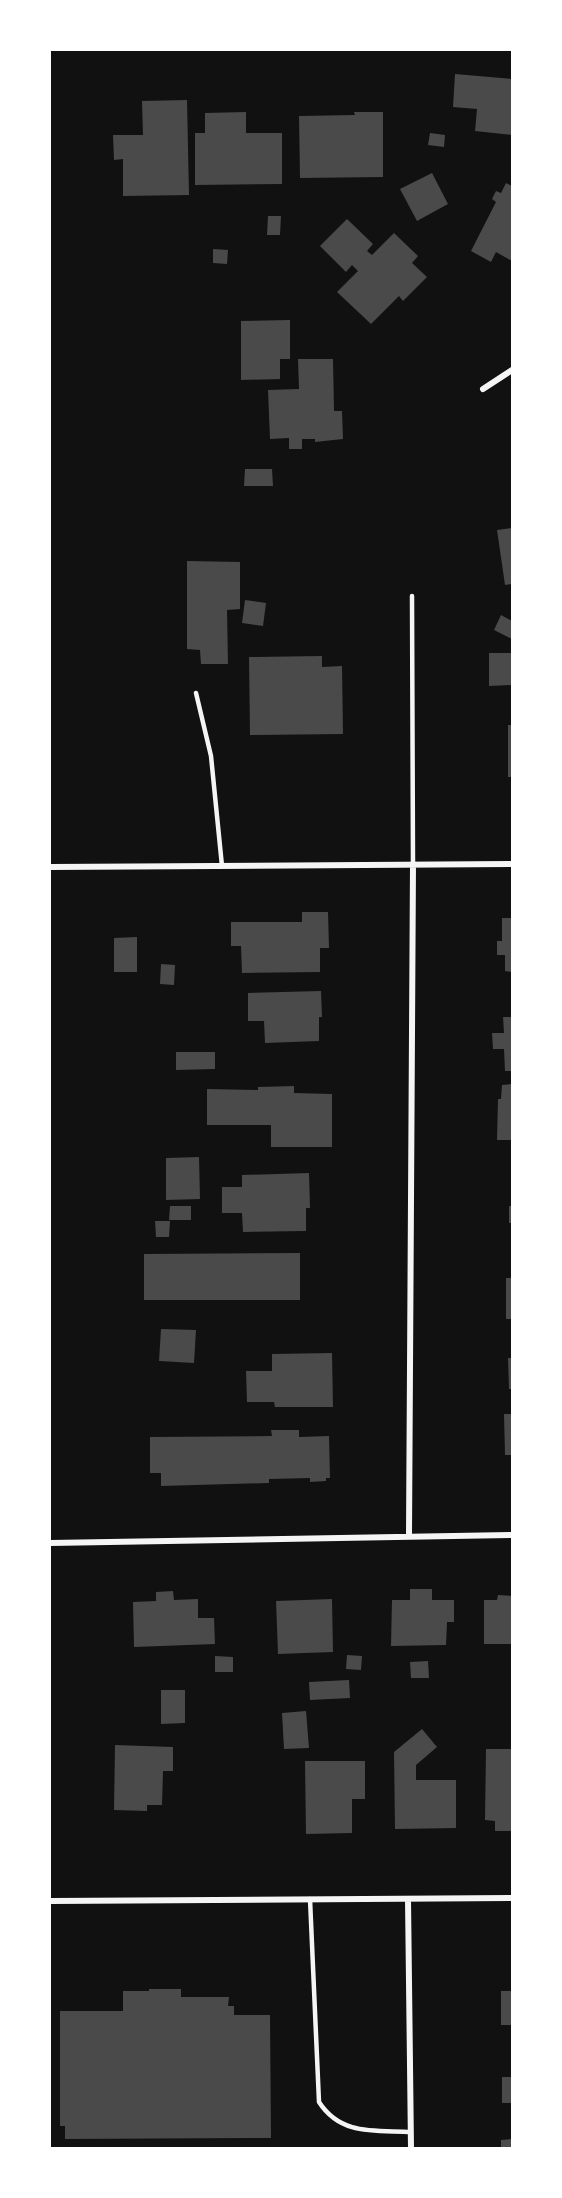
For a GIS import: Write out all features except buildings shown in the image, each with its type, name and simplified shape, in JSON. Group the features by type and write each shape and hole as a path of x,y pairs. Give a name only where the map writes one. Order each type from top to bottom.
{"street":[{"path":"483,389 513,370"},
{"path":"409,1535 414,864"},
{"path":"50,867 513,864"},
{"path":"50,1542 513,1535"},
{"path":"408,1899 411,2148"},
{"path":"50,1901 513,1899"}],"lane":[{"path":"412,596 414,864"},
{"path":"196,693 211,756 222,866"},
{"path":"310,1899 319,2102 328,2115 350,2128 411,2132"}]}
